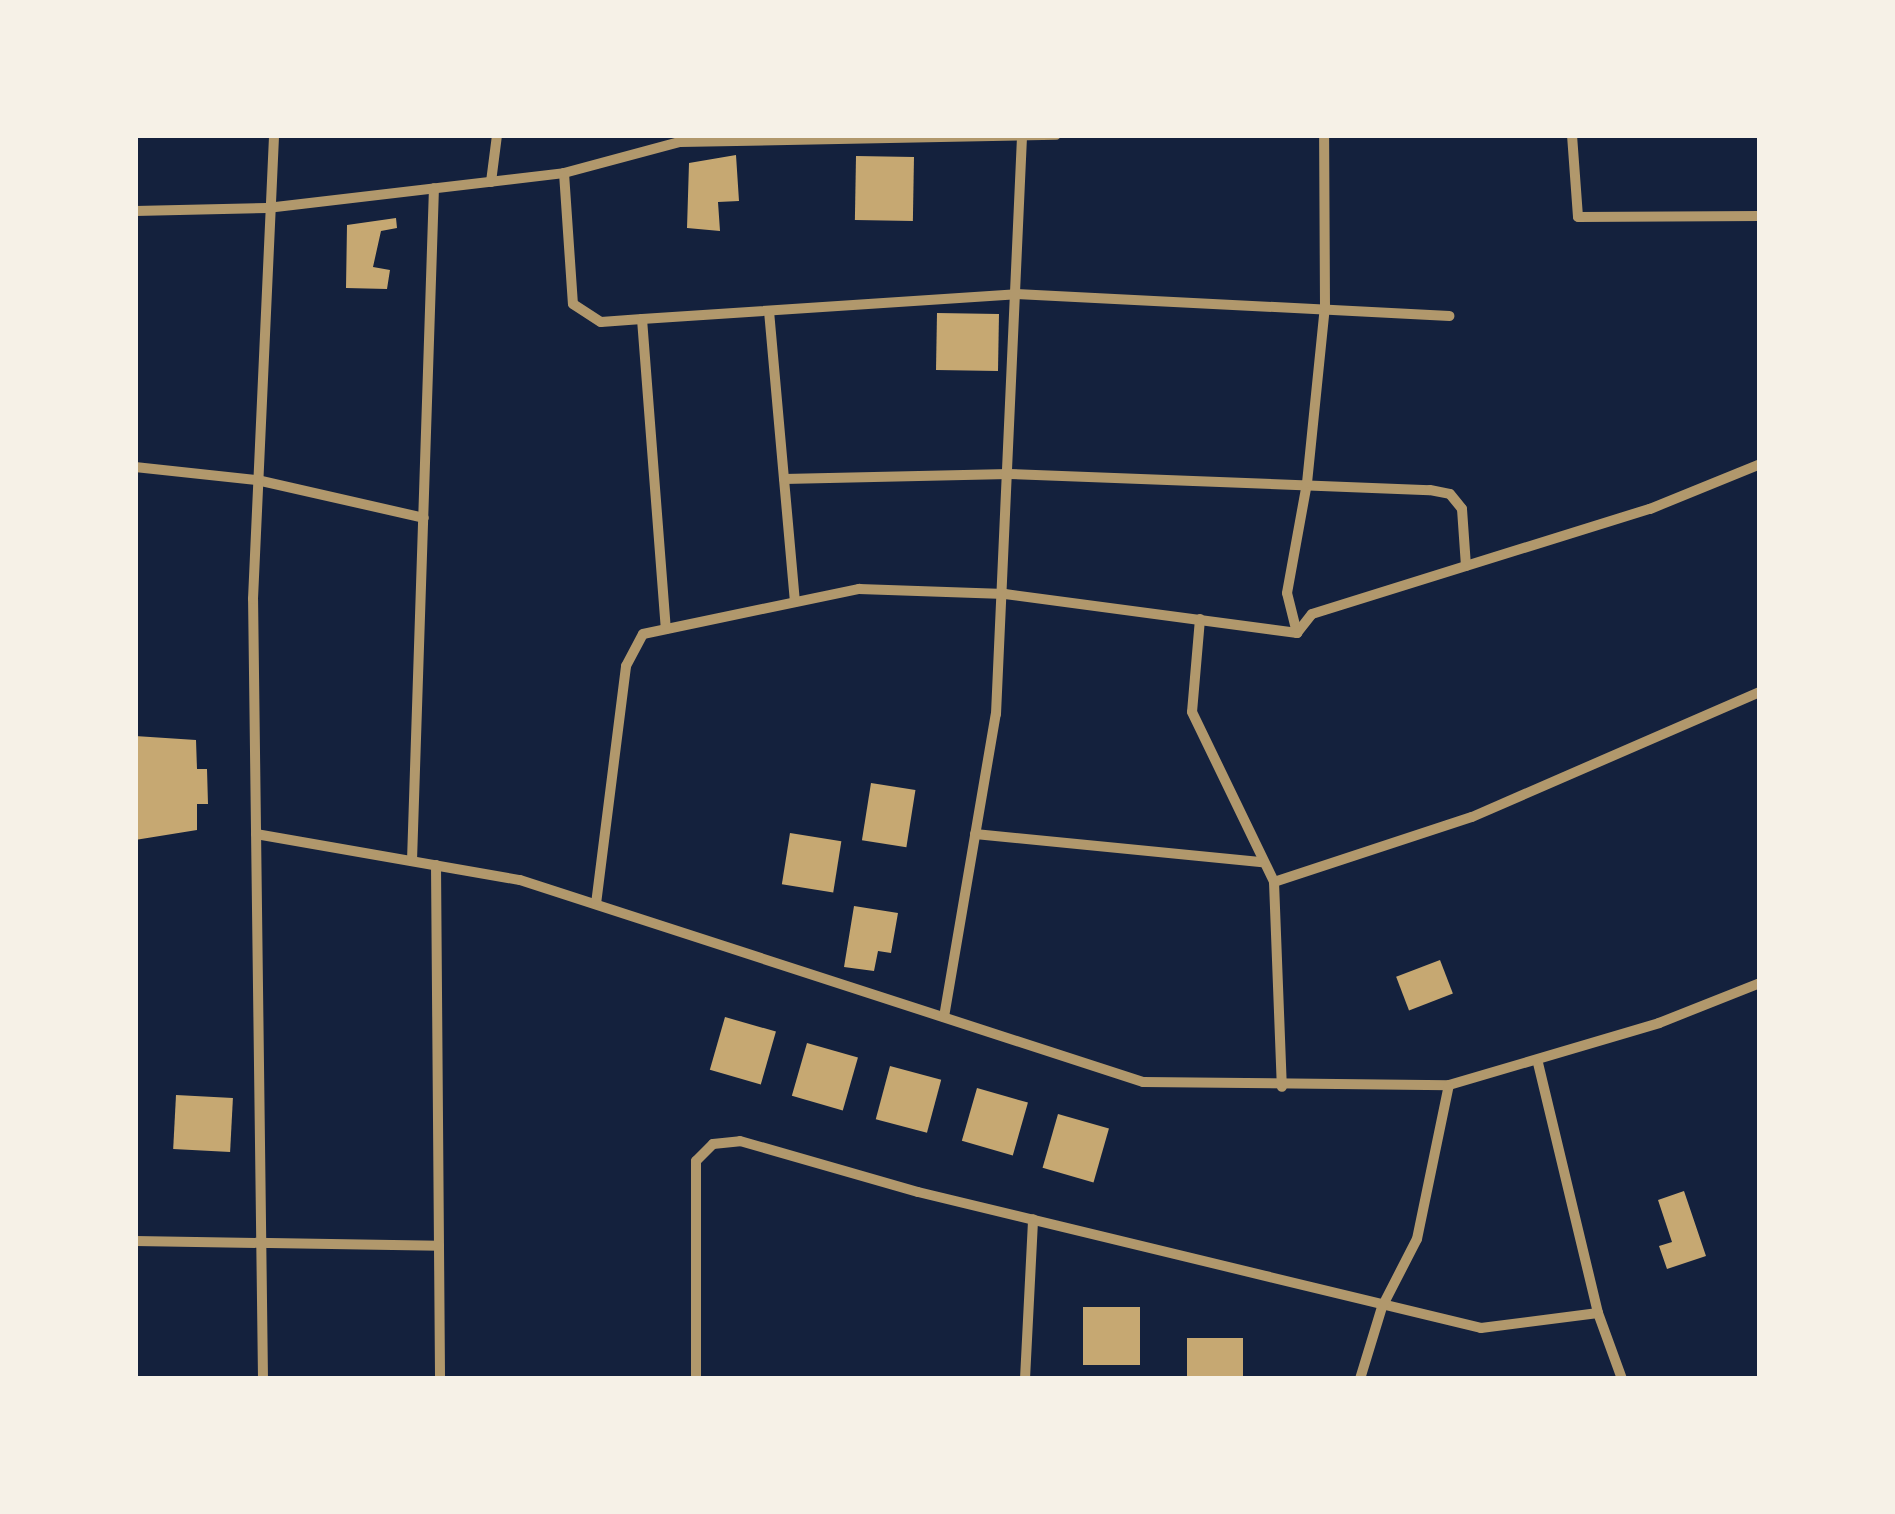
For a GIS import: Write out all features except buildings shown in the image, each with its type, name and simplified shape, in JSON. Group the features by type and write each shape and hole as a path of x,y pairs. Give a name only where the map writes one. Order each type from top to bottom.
{"street":[{"path":"263,1379 256,834 257,480 267,208 274,135"},
{"path":"490,182 498,135"},
{"path":"135,211 267,208 564,173 684,138 1056,135"},
{"path":"1296,633 1286,592 1307,483 1326,307 1324,135"},
{"path":"1572,135 1578,216 1760,216"},
{"path":"944,1017 996,714 1022,136"},
{"path":"564,173 573,304 601,322 1016,294 1449,316"},
{"path":"412,861 434,188"},
{"path":"769,310 795,602"},
{"path":"642,319 666,629"},
{"path":"1296,633 1312,614 1650,508 1760,464"},
{"path":"135,466 257,480 424,518"},
{"path":"784,479 1009,474 1307,483 1450,494 1462,509 1466,566"},
{"path":"596,904 626,666 644,634 859,589 1004,594 1296,633"},
{"path":"1200,619 1192,712 1274,882 1282,1087"},
{"path":"1274,882 1472,817 1760,692"},
{"path":"256,834 520,880 1143,1082 1282,1087 1449,1085 1538,1063 1760,983"},
{"path":"975,834 1263,862"},
{"path":"436,865 440,1379"},
{"path":"1538,1063 1598,1314 1622,1379"},
{"path":"1360,1379 1382,1307 1417,1239 1449,1085"},
{"path":"696,1379 696,1162 713,1144 740,1141 1382,1307 1482,1328 1598,1314"},
{"path":"1025,1379 1033,1219"},
{"path":"135,1240 439,1246"}]}
